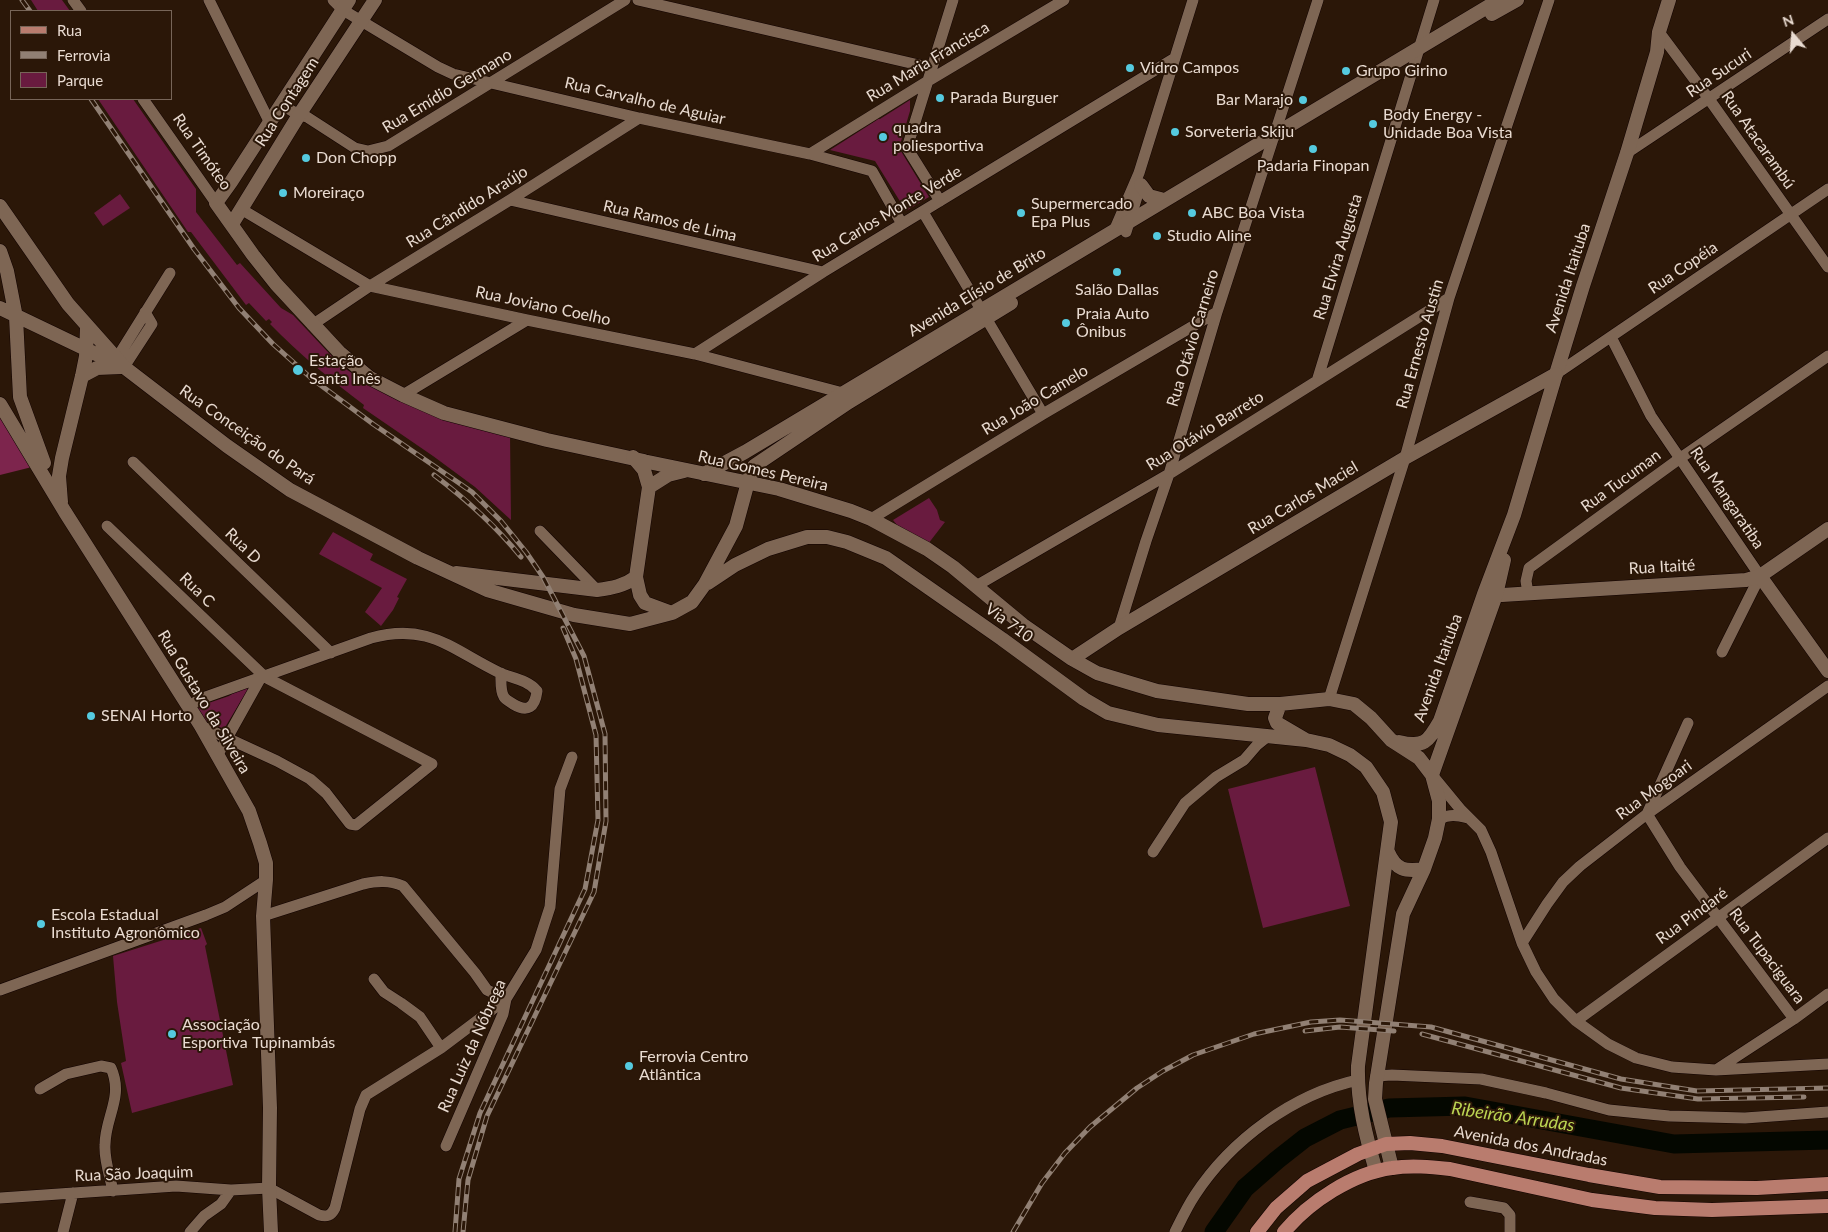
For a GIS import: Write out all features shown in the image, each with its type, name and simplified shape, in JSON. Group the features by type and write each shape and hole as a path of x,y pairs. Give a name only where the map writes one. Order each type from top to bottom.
{"main road":[{"name":"Rua Contagem","path":"232,224 299,115 375,0"},
{"name":"Avenida Elísio de Brito","path":"1417,54 1499,0"},
{"name":"Avenida Elísio de Brito","path":"704,474 846,398 1123,228 1417,54 1516,0"},
{"name":"Avenida Itaituba","path":"1432,775 1627,152 1662,35 1669,0"},
{"name":"Avenida Itaituba","path":"1662,35 1678,0"},
{"name":"Rua Contagem","path":"216,202 282,105 342,3"},
{"name":"Avenida Elísio de Brito","path":"1123,228 1164,200 1273,140"},
{"path":"1140,179 1149,196 1164,200"},
{"name":"Rua Timóteo","path":"216,202 232,224"},
{"name":"Rua Conceição do Pará","path":"0,206 68,304 120,363 227,446 290,490 446,572 487,590 574,615 630,624 672,613"},
{"name":"Rua Gomes Pereira","path":"232,224 252,255 271,278 338,352 365,374 404,395 444,413 547,440 779,489 851,511 871,519 927,549 1023,625 1072,659 1097,673 1134,686 1157,691 1248,704 1280,704 1329,699 1354,704 1371,718 1391,740 1419,758 1432,775"},
{"path":"0,251 16,317 20,397 32,433 61,505"},
{"path":"0,308 86,350 120,363"},
{"path":"61,505 59,476 82,376 87,327"},
{"path":"82,376 97,368 120,363"},
{"name":"Rua Carlos Maciel","path":"1072,659 1119,628 1405,458 1556,374"},
{"name":"Avenida Elísio de Brito","path":"705,584 736,526 754,466 846,398"},
{"name":"Rua Gustavo da Silveira","path":"0,404 61,505 201,726 249,811 266,863 263,916 270,1108 269,1188 271,1232"},
{"path":"633,457 644,470 648,487 636,577 640,595 645,603 672,613 692,602 705,584"},
{"path":"648,487 668,475 687,471"},
{"name":"Rua Itaité","path":"1490,594 1736,581 1760,576 1828,529"},
{"name":"Via 710","path":"705,584 735,565 768,549 806,537 827,537 848,542 886,558 1084,699 1108,713 1158,725 1306,740"},
{"path":"446,572 597,590 615,588 636,577"},
{"name":"Rua Mangaratiba","path":"1760,576 1828,671"},
{"name":"Avenida Itaituba","path":"1391,740 1413,745 1423,743 1431,736 1440,721 1490,594"},
{"path":"1280,704 1275,718 1277,723 1306,740 1329,746 1350,755 1366,767 1385,798 1391,822 1359,1058 1358,1086 1376,1172"},
{"path":"1392,1168 1374,1091 1383,1044 1400,927 1408,901 1424,869 1439,820 1440,802 1432,775"},
{"path":"1388,852 1392,860 1402,869 1410,871 1424,869"},
{"name":"Avenida dos Andradas","path":"1257,1232 1276,1208 1307,1181 1369,1144 1385,1139 1442,1146 1588,1175 1660,1187 1757,1188 1828,1184"},
{"path":"1284,1232 1318,1200 1348,1183 1392,1168 1428,1167 1450,1169 1592,1200 1655,1208 1712,1210 1828,1206"}],"street":[{"path":"209,0 270,123"},
{"name":"Rua Emídio Germano","path":"282,105 299,115 307,117 354,148 368,151 388,146 625,0"},
{"path":"638,0 932,68"},
{"path":"940,202 908,148 953,0"},
{"name":"Rua Maria Francisca","path":"810,154 1064,0"},
{"path":"1123,228 1140,179 1193,0"},
{"name":"Rua Otávio Carneiro","path":"1119,628 1169,474 1217,312 1318,0"},
{"name":"Rua Elvira Augusta","path":"1317,381 1434,0"},
{"name":"Rua Ernesto Austin","path":"1329,699 1405,458 1449,298 1549,0"},
{"name":"Rua Carvalho de Aguiar","path":"342,3 362,20 438,67 473,79 639,118 810,154 872,171 902,224"},
{"name":"Rua Sucuri","path":"1627,152 1828,19"},
{"name":"Rua Atacarambú","path":"1662,35 1828,267"},
{"name":"Rua Carlos Monte Verde","path":"695,354 823,272 1175,58"},
{"name":"Rua Timóteo","path":"144,100 216,202"},
{"name":"Rua Cândido Araújo","path":"312,324 639,118"},
{"path":"1123,228 1140,179"},
{"name":"Rua Copéia","path":"1556,374 1828,189"},
{"name":"Rua Ramos de Lima","path":"510,200 823,272"},
{"name":"Rua Joviano Coelho","path":"241,209 370,286 695,354 846,398"},
{"path":"923,212 1043,414"},
{"path":"120,363 152,324 145,312 170,273"},
{"name":"Rua Otávio Barreto","path":"976,586 1169,474 1449,298"},
{"name":"Rua João Camelo","path":"871,519 1043,414 1217,312"},
{"path":"404,395 527,320"},
{"name":"Rua Mangaratiba","path":"1611,337 1651,416 1760,576"},
{"name":"Rua Tucuman","path":"1528,593 1526,580 1529,568 1679,459 1828,356"},
{"name":"Rua D","path":"133,462 331,653"},
{"name":"Rua C","path":"107,526 262,678 432,764 356,824 350,824 326,793 310,779 277,761 227,738"},
{"path":"540,531 597,590"},
{"path":"1722,652 1760,576"},
{"path":"188,706 202,698 371,638 400,632 445,642 501,673"},
{"path":"217,756 262,678"},
{"name":"Rua Mogoari","path":"1522,944 1563,882 1580,866 1647,814 1828,686"},
{"path":"1647,814 1688,723"},
{"path":"201,726 227,738"},
{"path":"1240,734 1250,740 1252,744 1251,752"},
{"path":"1153,852 1185,803 1216,776 1244,760 1267,737"},
{"name":"Rua Luiz da Nóbrega","path":"446,1146 503,1014 506,999 536,950 548,918 560,789 572,757"},
{"path":"1432,775 1481,830 1491,852 1522,944 1536,972 1554,999 1576,1021 1608,1044 1636,1058 1672,1067 1716,1070 1828,1064"},
{"path":"1439,820 1447,815 1456,814 1470,818"},
{"name":"Rua Tupaciguara","path":"1647,814 1680,867 1794,1019"},
{"name":"Rua Pindaré","path":"1576,1021 1828,838"},
{"path":"0,990 206,916 226,907 266,880"},
{"path":"263,916 362,884 375,881 394,882 403,886 476,973 487,990 506,999 441,1048 366,1096 362,1102 335,1208 331,1214 319,1215 269,1188"},
{"path":"374,979 384,992 401,1002 420,1018 441,1048"},
{"path":"1716,1070 1794,1019 1828,994"},
{"path":"40,1089 66,1074 101,1066 111,1068 116,1084 116,1098 104,1143 113,1192"},
{"path":"1376,1076 1481,1079 1546,1092 1609,1110 1669,1116 1745,1118 1828,1112"},
{"path":"1174,1232 1194,1196 1206,1181 1232,1151 1254,1132 1308,1097 1358,1086"},
{"name":"Rua São Joaquim","path":"0,1198 113,1192 176,1186 231,1190 269,1188"},
{"path":"190,1232 204,1216 222,1204 231,1190"},
{"path":"64,1232 73,1193"},
{"path":"1470,1202 1499,1206 1508,1211 1512,1220 1510,1232"}],"green space":[{"path":"31,0 62,0 69,10 37,10"},
{"path":"99,100 134,100 196,189 196,212 237,265 240,263 281,308 293,315 341,366 378,390 510,434 511,520 475,487 363,408 364,405 292,346 270,324 272,322 269,319 266,321 249,303 246,305 191,232 188,232"},
{"path":"910,100 910,111 899,148 929,197 906,211 875,161 830,150"},
{"path":"120,194 130,208 103,226 94,213"},
{"path":"929,498 937,510 940,520 945,522 928,544 897,525 893,520"},
{"path":"333,532 373,554 370,560 407,579 397,597 399,598 393,610 381,626 365,612 382,588 319,554"},
{"path":"252,686 224,729 203,719 197,709 200,706 229,696 242,687"},
{"path":"1315,767 1350,906 1263,928 1228,789"},
{"name":"Associação Esportiva Tupinambás","path":"201,928 207,944 205,946 233,1085 132,1113 121,1063 126,1061 117,1002 113,956"}],"shaded area":[{"path":"0,416 32,467 0,475"}],"waterway":[{"name":"Ribeirão Arrudas","path":"1214,1232 1245,1188 1305,1138 1340,1120 1389,1108 1465,1106 1674,1144 1828,1140"}],"railway":[{"path":"22,0 29,10"},
{"path":"92,100 194,249 239,308 273,344 311,378 373,424 472,492 501,521 543,577 584,656 605,734 606,821 594,892 487,1116 468,1180 463,1232"},
{"path":"434,475 480,513 521,557"},
{"path":"455,1232 459,1179 480,1113 585,889 598,820 596,735 576,659 563,628"},
{"path":"1013,1232 1042,1183 1065,1153 1090,1127 1137,1088 1193,1055 1254,1034 1311,1022 1340,1020 1431,1027 1621,1079 1697,1091 1828,1088"},
{"path":"1305,1031 1340,1027 1394,1031"},
{"path":"1422,1034 1621,1088 1698,1099 1804,1097"}],"place":[{"name":"Vidro Campos","path":"1130,68"},
{"name":"Grupo Girino","path":"1346,71"},
{"name":"Parada Burguer","path":"940,98"},
{"name":"Bar Marajo","path":"1303,100"},
{"name":"Body Energy - Unidade Boa Vista","path":"1373,124"},
{"name":"Sorveteria Skiju","path":"1175,132"},
{"name":"quadra poliesportiva","path":"883,137"},
{"name":"Padaria Finopan","path":"1313,149"},
{"name":"Don Chopp","path":"306,158"},
{"name":"Moreiraço","path":"283,193"},
{"name":"Supermercado Epa Plus","path":"1021,213"},
{"name":"ABC Boa Vista","path":"1192,213"},
{"name":"Studio Aline","path":"1157,236"},
{"name":"Salão Dallas","path":"1117,272"},
{"name":"Praia Auto Ônibus","path":"1066,323"},
{"name":"Estação Santa Inês","path":"298,370"},
{"name":"SENAI Horto","path":"91,716"},
{"name":"Escola Estadual Instituto Agronômico","path":"41,924"},
{"name":"Associação Esportiva Tupinambás","path":"172,1034"},
{"name":"Ferrovia Centro Atlântica","path":"629,1066"}]}
